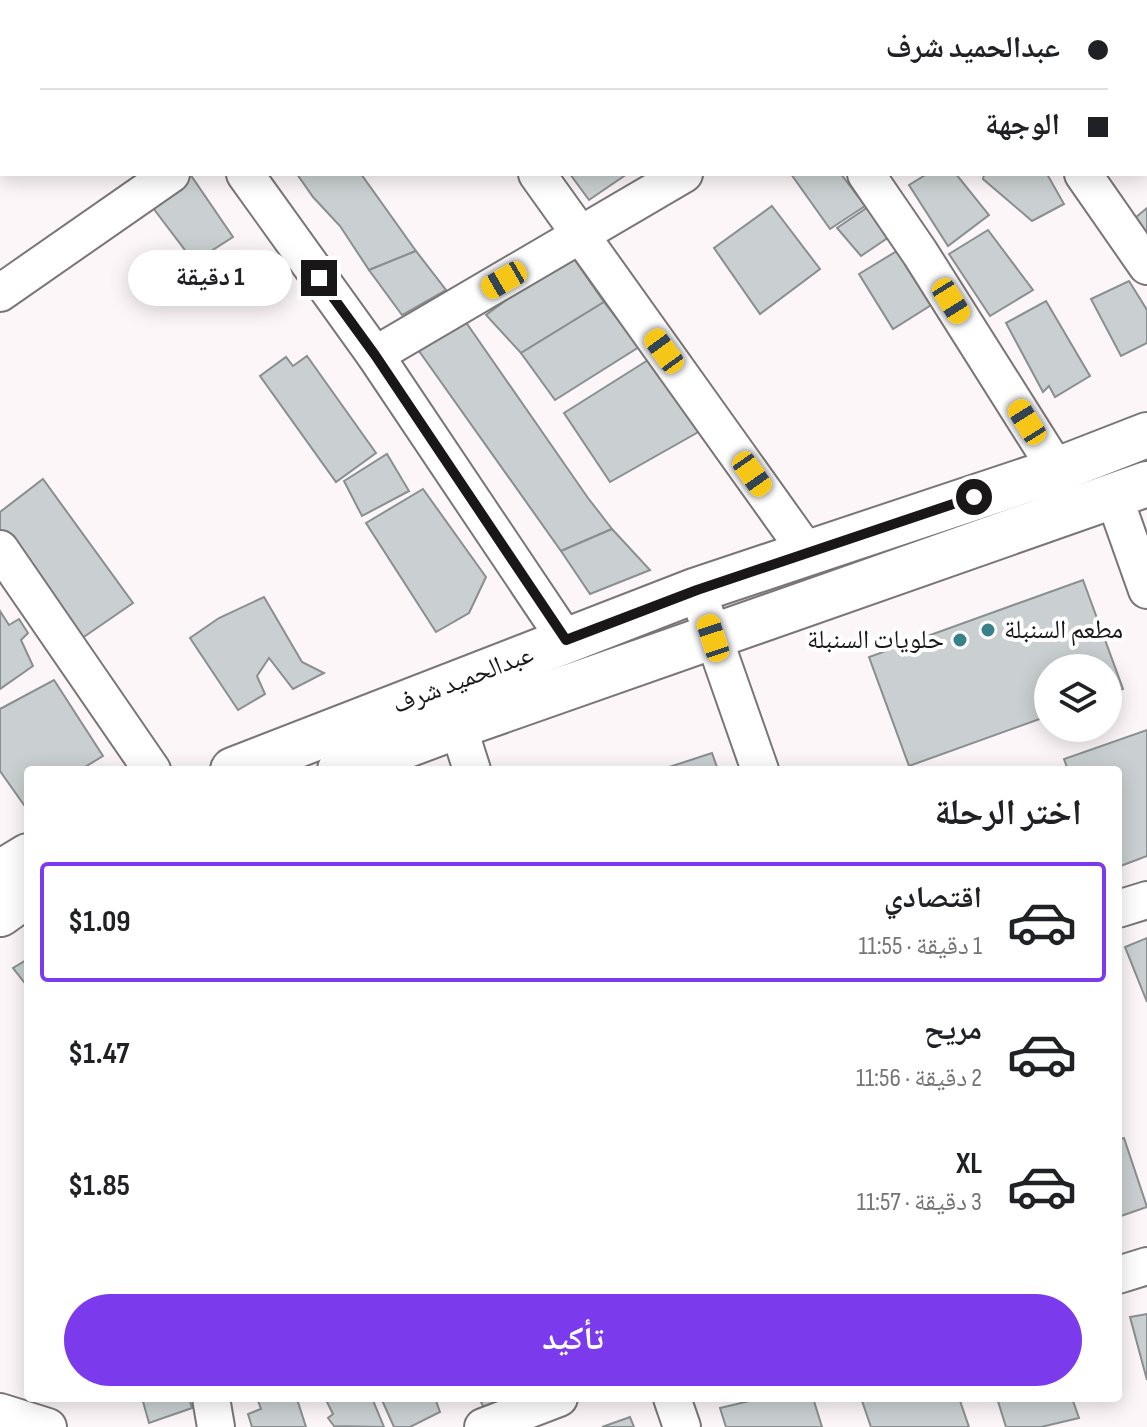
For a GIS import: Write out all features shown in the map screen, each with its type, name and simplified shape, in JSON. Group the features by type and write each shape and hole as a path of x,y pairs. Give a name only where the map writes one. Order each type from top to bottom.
{"main road":[{"name":"عبدالحميد شرف","path":"243,766 697,590 1057,470 1147,435"},
{"name":"عبدالحميد شرف","path":"351,766 1131,490"},
{"path":"0,873 24,858"},
{"path":"0,914 24,897"}],"street":[{"path":"0,293 168,176"},
{"path":"246,176 375,355 566,640"},
{"path":"538,176 807,552"},
{"path":"375,355 681,176"},
{"path":"867,176 920,253 1057,470"},
{"path":"1084,176 1147,266"},
{"path":"1131,490 1147,590"},
{"path":"0,549 149,766"},
{"path":"697,590 759,766"},
{"path":"458,726 471,766"},
{"path":"1122,908 1147,900"},
{"path":"1122,1274 1147,1266"},
{"path":"212,1402 216,1427"},
{"path":"483,1427 549,1402"},
{"path":"673,1402 682,1427"},
{"path":"0,1412 48,1427"}],"building":[{"path":"185,176 191,176 233,237 194,262 150,204"},
{"path":"298,176 362,176 416,251 369,270 340,226"},
{"path":"571,176 624,176 589,200"},
{"path":"792,176 842,176 865,206 830,229"},
{"path":"924,176 958,176 989,215 948,246 909,185"},
{"path":"984,176 1048,176 1064,204 1032,221 983,179"},
{"path":"871,205 892,235 861,256 837,228"},
{"path":"772,206 820,269 760,314 714,248"},
{"path":"1147,208 1147,234 1135,218"},
{"path":"988,230 1033,290 990,316 949,254"},
{"path":"910,243 944,297 893,329 859,274"},
{"path":"416,251 446,290 402,315 369,270"},
{"path":"570,253 604,302 521,353 486,315"},
{"path":"1129,281 1147,310 1147,343 1121,356 1091,299"},
{"path":"1046,301 1090,376 1055,397 1049,386 1043,392 1006,323"},
{"path":"604,302 639,347 555,400 521,353"},
{"path":"463,318 612,529 561,551 419,351"},
{"path":"656,355 709,426 610,482 564,413"},
{"path":"307,356 376,453 336,482 260,376 286,357 293,366"},
{"path":"387,454 409,491 362,516 344,481"},
{"path":"43,479 133,603 78,641 0,545 0,512"},
{"path":"423,489 486,577 469,613 436,632 366,523"},
{"path":"612,529 650,570 590,594 561,551"},
{"path":"1083,580 1110,654 1034,654 1034,721 909,766 869,657"},
{"path":"264,597 302,662 324,673 293,689 269,658 257,676 265,694 238,710 190,638 219,618"},
{"path":"0,611 9,625 19,619 28,633 21,640 33,666 0,689"},
{"path":"54,680 103,756 87,766 24,766 24,805 0,771 0,709"},
{"path":"1147,730 1147,856 1122,865 1122,766 1067,766 1064,759 1113,742 1122,742 1122,739"},
{"path":"712,753 717,766 672,766"},
{"path":"1147,938 1147,1002 1125,947"},
{"path":"24,961 24,982 13,968"},
{"path":"1122,1139 1147,1207 1122,1216"},
{"path":"1147,1314 1147,1380 1130,1317"},
{"path":"143,1402 190,1402 192,1408 149,1423"},
{"path":"258,1402 298,1402 306,1427 252,1427 248,1414 261,1409"},
{"path":"327,1402 374,1402 384,1427 334,1426 328,1418 333,1414"},
{"path":"383,1402 436,1402 440,1412 410,1427 394,1427"},
{"path":"481,1402 515,1402 486,1412"},
{"path":"745,1402 814,1402 822,1427 726,1427 720,1408"},
{"path":"862,1402 960,1402 969,1427 871,1427"},
{"path":"998,1402 1073,1402 1079,1418 1041,1427 1006,1427"},
{"path":"630,1417 634,1427 602,1427"}],"place":[{"name":"مطعم السنبلة","path":"988,630"},
{"name":"حلويات السنبلة","path":"960,640"}],"route":[{"path":"319,278 375,355 566,640 697,590 974,497"}]}
